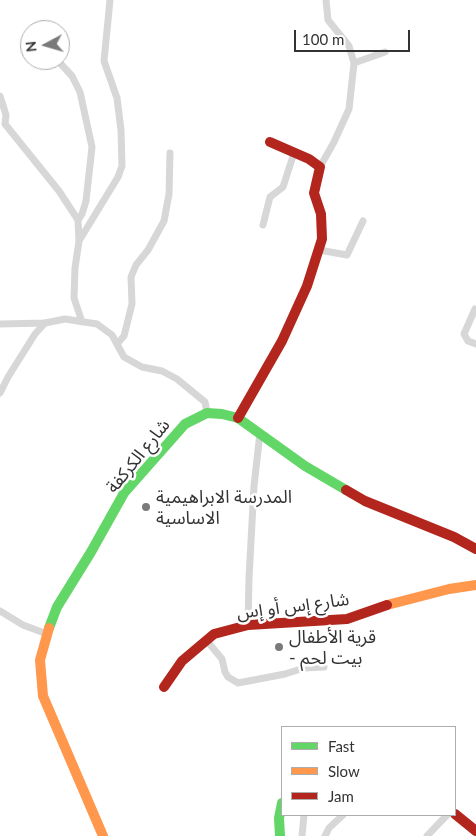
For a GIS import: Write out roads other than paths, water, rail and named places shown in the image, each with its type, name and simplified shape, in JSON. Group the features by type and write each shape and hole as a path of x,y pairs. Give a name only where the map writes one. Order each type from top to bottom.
{"street":[{"path":"79,241 118,177 122,166 118,105 104,61 110,0"},
{"path":"238,418 282,341 307,286 322,239 321,214 314,193 320,167 349,109 354,63 349,46 328,20 326,0"},
{"path":"354,63 385,52"},
{"path":"66,70 72,76 80,92 92,147 86,201 78,220"},
{"path":"0,96 6,115 2,126 59,191 78,220 79,241 74,268 74,298 82,322"},
{"path":"270,142 320,167"},
{"path":"117,344 124,336 132,304 131,277 136,265 148,250 164,221 169,194 170,153"},
{"path":"262,225 270,198 283,187 294,153"},
{"path":"319,250 347,256 364,221"},
{"path":"475,309 464,334 468,341 476,344"},
{"path":"0,324 45,323 65,319 97,324 112,335 124,356 142,366 162,371 177,379 205,402 207,413 238,418 305,466 365,501 454,537 476,549"},
{"path":"0,393 35,334 45,323"},
{"name":"شارع الكركفة","path":"103,836 43,696 40,660 57,607 101,536 124,493 185,424 207,413"},
{"path":"248,625 254,486 260,433"},
{"name":"شارع إس أو إس","path":"164,687 182,661 214,634 248,625 347,619 394,602 449,589 476,585"},
{"path":"0,611 23,625 47,634"},
{"path":"207,641 222,658 228,677 238,683 285,674 304,668 324,667"},
{"path":"280,836 279,818 281,808"},
{"path":"456,815 476,831"},
{"path":"302,836 304,816"},
{"path":"325,836 329,828 342,816"},
{"path":"427,836 446,816"}],"place":[{"name":"المدرسة الابراهيمية الاساسية","path":"146,507"},
{"name":"قرية الأطفال - بيت لحم","path":"279,647"}]}
